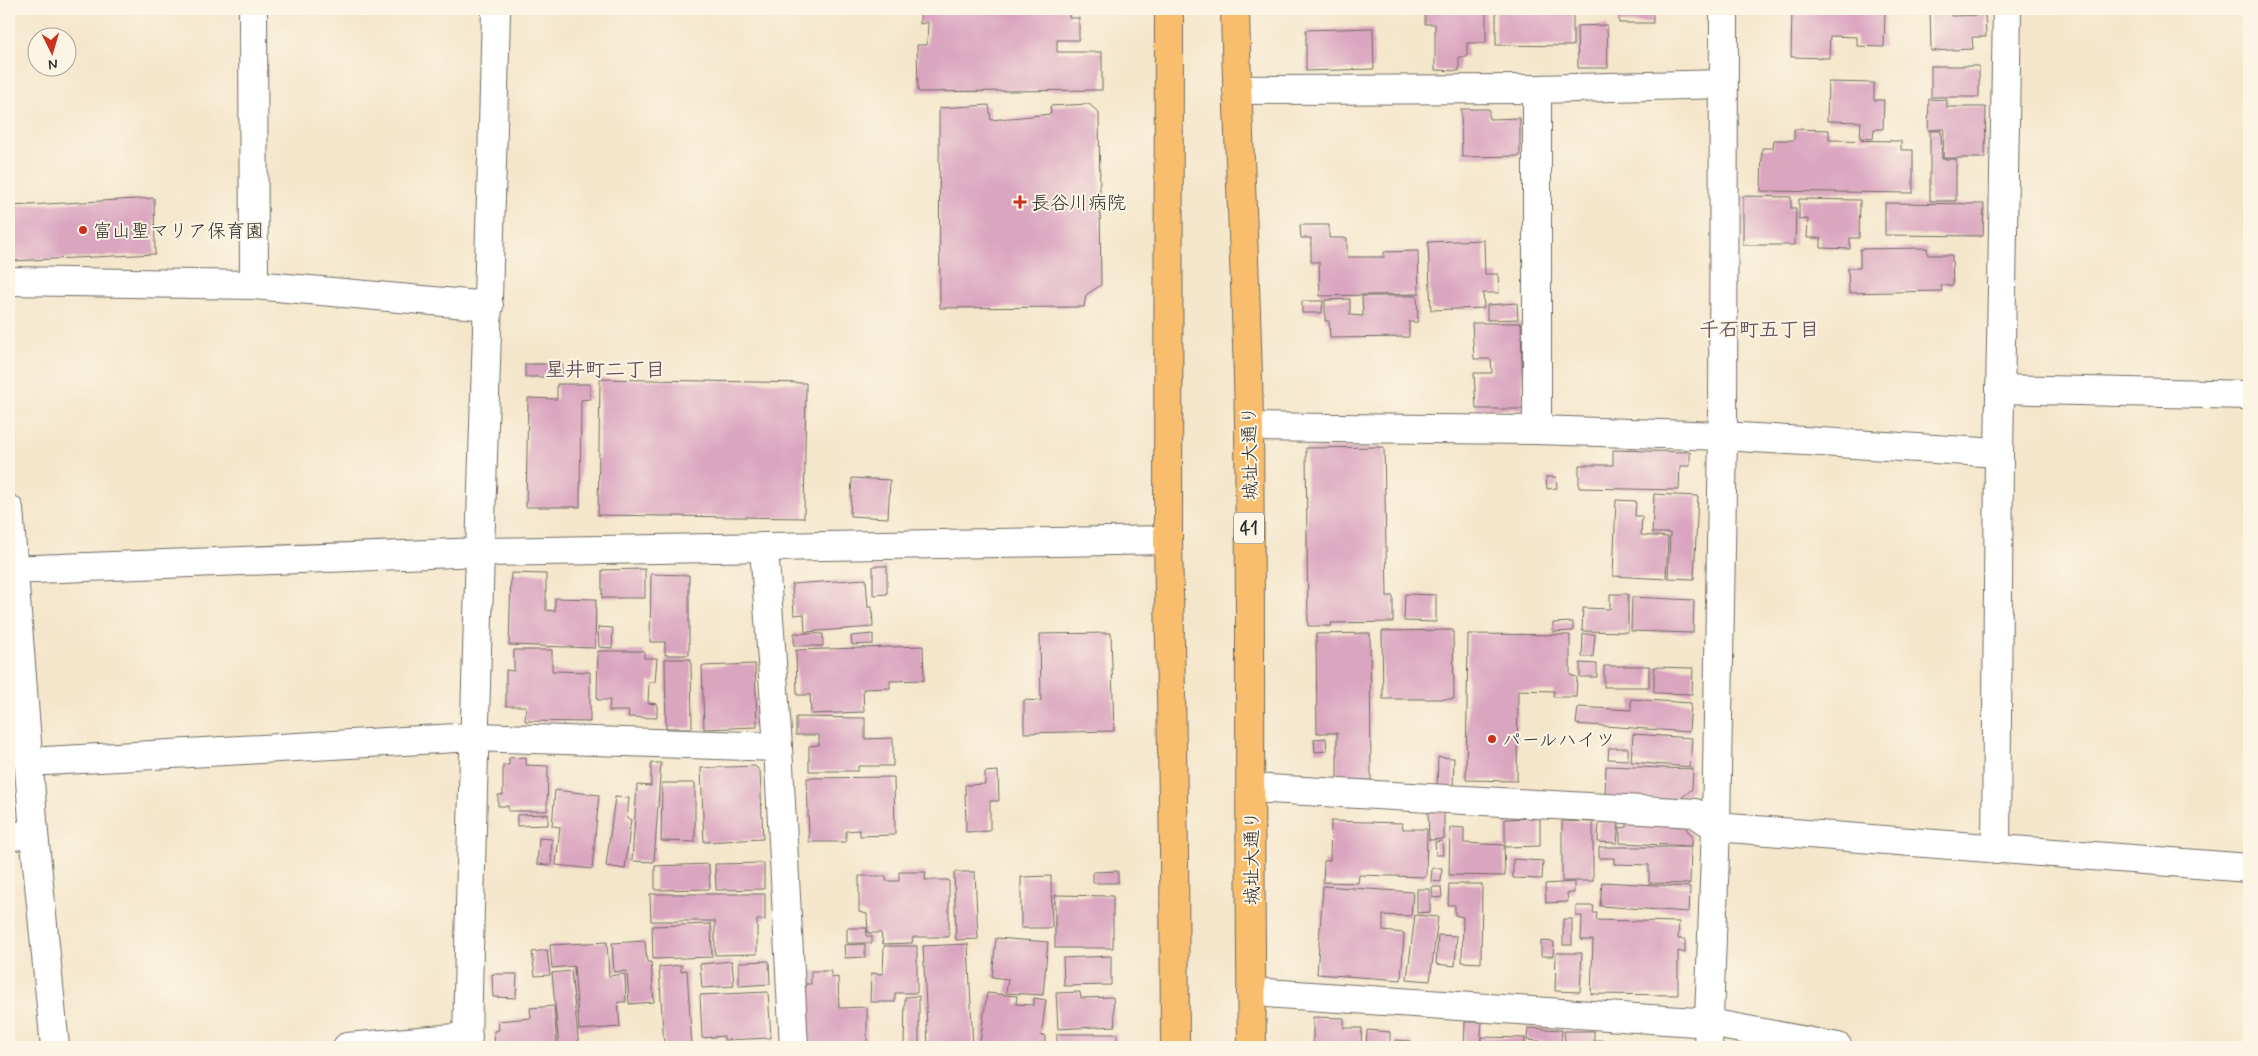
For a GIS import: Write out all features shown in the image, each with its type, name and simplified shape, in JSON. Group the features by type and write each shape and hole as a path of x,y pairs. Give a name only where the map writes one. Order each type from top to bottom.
{"highway":[{"path":"1169,9 1168,540 1174,851 1175,1047"},
{"name":"城址大通り","path":"1235,9 1246,278 1249,427 1252,1047"}],"street":[{"path":"253,9 254,285"},
{"path":"347,1047 467,1042 474,738 482,552 496,9"},
{"path":"1709,1035 1716,827 1723,436 1724,9"},
{"path":"1996,850 1999,452 2007,9"},
{"path":"1237,90 1537,89 1723,84"},
{"path":"1537,89 1537,430"},
{"path":"9,281 254,285 489,306"},
{"path":"2000,389 2249,395"},
{"path":"1249,427 1537,430 1723,436 1999,452"},
{"path":"9,509 12,570 28,762 21,835 55,1047"},
{"path":"12,570 482,552 1168,540"},
{"path":"764,547 778,747 794,1047"},
{"path":"28,762 474,738 778,747"},
{"path":"1251,788 1695,814 1716,827 2249,868"},
{"path":"1251,992 1838,1047"}],"building":[{"path":"920,9 1069,9 1069,18 1079,18 1079,40 1057,40 1057,52 1102,52 1102,90 918,92 917,45 927,45 928,22 920,24"},
{"path":"1425,9 1486,9 1486,43 1467,43 1467,57 1459,57 1459,71 1435,70 1435,24 1425,24"},
{"path":"1496,9 1573,9 1573,46 1496,45"},
{"path":"1619,9 1653,9 1653,23 1619,23"},
{"path":"1792,9 1885,9 1884,47 1857,46 1857,37 1830,36 1829,58 1791,57"},
{"path":"1930,9 1951,9 1951,16 1985,15 1986,37 1972,37 1973,49 1931,51"},
{"path":"1607,25 1608,68 1578,68 1577,26"},
{"path":"1373,28 1374,69 1306,71 1306,30"},
{"path":"1931,66 1979,66 1979,97 1931,97"},
{"path":"1828,82 1874,83 1874,100 1884,100 1883,129 1874,129 1873,139 1860,138 1861,122 1827,121"},
{"path":"1929,99 1947,100 1947,107 1986,107 1985,158 1943,158 1944,129 1928,130"},
{"name":"長谷川病院","path":"1089,104 1099,113 1101,285 1086,295 1084,307 940,308 939,108 989,105 991,120 1051,114 1050,106"},
{"path":"1461,109 1489,109 1489,119 1520,118 1520,156 1462,157"},
{"path":"1794,129 1829,130 1829,140 1901,141 1901,150 1913,150 1913,193 1761,191 1762,148 1773,148 1774,140 1794,140"},
{"path":"1930,131 1941,131 1942,159 1956,159 1956,201 1930,201"},
{"path":"1743,196 1791,197 1791,208 1796,208 1795,245 1743,245"},
{"name":"富山聖マリア保育園","path":"154,198 155,254 13,261 11,206"},
{"path":"1799,199 1860,200 1859,238 1850,238 1850,249 1821,248 1821,238 1807,238 1808,219 1799,220"},
{"path":"1885,203 1984,204 1983,236 1885,235"},
{"path":"1300,225 1329,225 1329,238 1347,238 1347,257 1384,257 1384,252 1418,251 1419,294 1320,296 1319,262 1311,262 1311,238 1301,238"},
{"path":"1484,240 1485,274 1498,274 1499,293 1483,293 1484,308 1431,310 1428,242"},
{"path":"1927,248 1928,255 1952,255 1953,285 1941,285 1942,291 1849,293 1848,268 1860,268 1860,249"},
{"path":"1362,296 1417,296 1418,322 1409,322 1409,337 1330,338 1329,321 1325,321 1325,300 1350,299 1350,315 1363,316"},
{"path":"1302,301 1323,301 1322,313 1302,313"},
{"path":"1517,303 1518,319 1487,320 1487,305"},
{"path":"1472,323 1521,323 1523,409 1476,409 1474,373 1492,373 1491,359 1474,359"},
{"path":"525,364 562,364 562,377 525,377"},
{"path":"600,379 806,383 804,518 598,515"},
{"path":"557,384 590,384 590,399 581,400 580,507 526,507 528,398 557,399"},
{"path":"1384,447 1387,596 1393,596 1393,622 1331,623 1332,626 1308,626 1306,448"},
{"path":"1613,450 1690,452 1690,466 1680,466 1679,490 1579,488 1579,465 1613,465"},
{"path":"1546,477 1556,477 1557,488 1547,489"},
{"path":"852,478 890,480 888,518 850,516"},
{"path":"1654,494 1698,496 1694,579 1668,578 1670,533 1652,533"},
{"path":"1616,500 1636,501 1635,516 1642,516 1641,535 1668,537 1666,579 1613,576"},
{"path":"873,566 887,566 887,594 873,595"},
{"path":"645,569 645,598 602,598 602,570"},
{"path":"511,573 546,574 546,610 555,611 555,598 596,599 595,648 509,645"},
{"path":"651,574 689,575 689,655 665,655 665,642 650,642"},
{"path":"866,579 868,607 872,607 873,627 805,632 804,614 794,615 792,584"},
{"path":"1405,594 1436,595 1436,622 1404,621"},
{"path":"1610,594 1628,594 1628,632 1582,631 1583,608 1610,609"},
{"path":"1632,597 1694,600 1693,633 1631,631"},
{"path":"1573,622 1573,631 1553,632 1553,623"},
{"path":"598,627 613,628 612,648 599,647"},
{"path":"1453,630 1454,699 1383,699 1382,631"},
{"path":"794,633 823,634 823,646 794,646"},
{"path":"1111,633 1114,731 1024,733 1024,700 1041,701 1040,634"},
{"path":"1370,633 1371,780 1337,781 1337,733 1317,733 1316,634"},
{"path":"873,634 873,644 852,645 851,636"},
{"name":"パールハイツ","path":"1468,634 1570,635 1570,675 1577,677 1576,697 1553,697 1554,691 1518,690 1517,781 1466,780"},
{"path":"1583,634 1595,634 1593,657 1582,657"},
{"path":"923,646 924,680 890,681 890,688 863,689 864,712 811,714 810,695 797,695 796,650"},
{"path":"514,650 552,650 552,671 590,672 590,722 525,721 526,706 506,706 506,670 514,671"},
{"path":"598,651 644,651 644,658 657,658 655,682 649,682 648,703 657,704 657,718 628,717 629,711 609,711 610,700 597,700"},
{"path":"665,659 691,659 692,728 666,728"},
{"path":"1580,663 1597,664 1597,677 1580,677"},
{"path":"755,664 757,727 704,729 702,666"},
{"path":"1604,666 1649,666 1649,687 1604,687"},
{"path":"1654,667 1693,668 1692,694 1654,693"},
{"path":"1631,699 1691,703 1689,732 1576,724 1578,707 1631,710"},
{"path":"796,717 865,718 865,739 893,738 893,766 858,766 858,771 809,771 809,746 819,745 819,735 796,735"},
{"path":"1633,734 1692,738 1690,767 1631,762"},
{"path":"1326,738 1327,751 1315,752 1314,739"},
{"path":"1609,748 1628,748 1628,760 1608,759"},
{"path":"526,757 526,765 548,766 547,811 508,811 508,806 498,806 498,795 503,795 503,765 509,765 509,758"},
{"path":"1438,757 1454,758 1453,788 1437,787"},
{"path":"651,763 661,763 654,862 632,861 637,785 651,786"},
{"path":"755,766 760,771 763,839 704,842 701,768"},
{"path":"1606,766 1693,769 1692,789 1679,800 1605,797"},
{"path":"998,771 999,801 990,801 990,831 966,832 965,785 985,784 985,772"},
{"path":"894,777 895,835 860,836 860,830 846,831 846,842 809,842 807,778"},
{"path":"662,783 695,783 695,842 661,841"},
{"path":"555,790 599,795 592,869 556,865 560,827 552,826"},
{"path":"615,797 629,798 627,819 631,819 625,869 606,866"},
{"path":"1428,810 1444,811 1444,839 1429,840"},
{"path":"548,814 548,825 517,826 517,815"},
{"path":"1540,818 1540,846 1505,847 1505,819"},
{"path":"1331,821 1402,823 1403,829 1427,829 1426,877 1359,875 1358,883 1323,882 1324,861 1330,860"},
{"path":"1562,821 1593,822 1593,881 1562,881"},
{"path":"1627,821 1683,824 1692,836 1692,846 1620,843 1620,828 1627,827"},
{"path":"1599,822 1619,823 1617,843 1598,842"},
{"path":"1450,827 1464,828 1464,843 1504,845 1505,876 1449,875"},
{"path":"539,838 552,839 551,865 537,864"},
{"path":"1442,841 1443,855 1436,855 1435,842"},
{"path":"1599,847 1691,847 1690,884 1649,883 1649,865 1614,864 1614,858 1599,858"},
{"path":"1513,859 1543,861 1542,879 1513,878"},
{"path":"764,863 764,889 716,890 715,864"},
{"path":"709,864 710,889 655,890 655,866"},
{"path":"1432,868 1442,868 1441,882 1431,881"},
{"path":"1118,871 1118,883 1093,883 1093,872"},
{"path":"899,872 926,872 925,880 949,880 949,937 913,937 912,943 883,944 881,933 868,933 867,914 859,912 859,876 886,876 886,881 899,881"},
{"path":"954,872 975,872 978,939 956,940"},
{"path":"1051,876 1052,928 1021,928 1021,877"},
{"path":"1574,882 1574,893 1567,893 1568,902 1546,903 1545,884"},
{"path":"1602,882 1690,887 1689,912 1600,906"},
{"path":"1449,884 1482,884 1481,963 1462,962 1463,917 1455,915 1455,905 1448,905"},
{"path":"1323,886 1413,892 1411,916 1383,915 1383,931 1404,933 1401,980 1317,974"},
{"path":"1432,887 1441,887 1442,897 1433,898"},
{"path":"1417,889 1430,889 1430,912 1417,913"},
{"path":"650,894 765,894 765,920 757,920 757,954 715,955 715,921 651,921"},
{"path":"1055,895 1113,896 1113,948 1055,948"},
{"path":"1576,906 1594,906 1593,913 1597,913 1596,920 1679,922 1678,939 1685,939 1685,953 1678,951 1678,995 1591,994 1593,940 1581,940 1582,916 1576,916"},
{"path":"1415,915 1438,917 1430,981 1407,979"},
{"path":"1563,919 1572,919 1572,945 1563,945"},
{"path":"711,924 712,957 653,959 652,926"},
{"path":"847,928 867,928 866,936 872,936 872,943 847,943"},
{"path":"1438,935 1457,936 1455,966 1436,964"},
{"path":"996,938 1048,942 1043,995 1006,993 1008,979 992,977"},
{"path":"645,941 647,962 651,962 654,1002 629,1004 627,971 614,972 612,943"},
{"path":"1541,941 1554,942 1553,956 1541,956"},
{"path":"607,942 609,976 625,974 626,1002 618,1002 620,1027 579,1030 574,966 552,968 550,945"},
{"path":"865,944 865,957 845,958 844,945"},
{"path":"968,944 973,1047 928,1047 923,946"},
{"path":"884,946 917,946 917,993 895,993 895,1002 870,1002 871,973 883,974"},
{"path":"547,950 550,975 535,976 532,952"},
{"path":"1556,953 1582,953 1580,992 1555,991"},
{"path":"1111,956 1111,985 1064,986 1063,958"},
{"path":"732,961 734,986 702,988 700,964"},
{"path":"769,961 770,984 739,986 739,962"},
{"path":"681,965 681,971 687,970 692,1047 664,1047 659,967"},
{"path":"571,971 579,1047 559,1047 552,973"},
{"path":"811,971 831,971 831,978 838,977 839,1008 867,1007 867,1047 806,1047 805,984 811,984"},
{"path":"492,974 517,974 516,998 493,997"},
{"path":"768,992 771,1038 724,1040 724,1036 702,1038 700,995"},
{"path":"1080,992 1081,998 1113,997 1115,1026 1058,1029 1056,993"},
{"path":"987,993 1017,996 1016,1004 1034,1005 1034,998 1046,1000 1041,1036 1045,1035 1045,1047 993,1047 980,1042"},
{"path":"919,996 919,1047 904,1047 905,997"},
{"path":"554,1006 557,1047 495,1047 494,1031 499,1030 498,1021 531,1018 530,1008"},
{"path":"1313,1017 1344,1018 1344,1028 1362,1028 1361,1047 1313,1047"},
{"path":"1465,1022 1482,1022 1480,1047 1464,1047"},
{"path":"1528,1028 1562,1030 1561,1043 1527,1040"},
{"path":"1367,1030 1390,1032 1390,1047 1366,1047"},
{"path":"1564,1031 1594,1031 1594,1046 1565,1046"},
{"path":"1057,1034 1117,1034 1117,1047 1057,1047"},
{"path":"1482,1037 1525,1038 1525,1047 1482,1047"},
{"path":"1395,1040 1412,1041 1411,1047 1395,1047"},
{"path":"1596,1040 1621,1041 1620,1047 1595,1047"}],"place":[{"name":"長谷川病院","path":"1020,202"},
{"name":"富山聖マリア保育園","path":"83,230"},
{"name":"パールハイツ","path":"1492,739"}],"district":[{"name":"千石町五丁目","path":"1759,329"},
{"name":"星井町二丁目","path":"605,369"}]}
